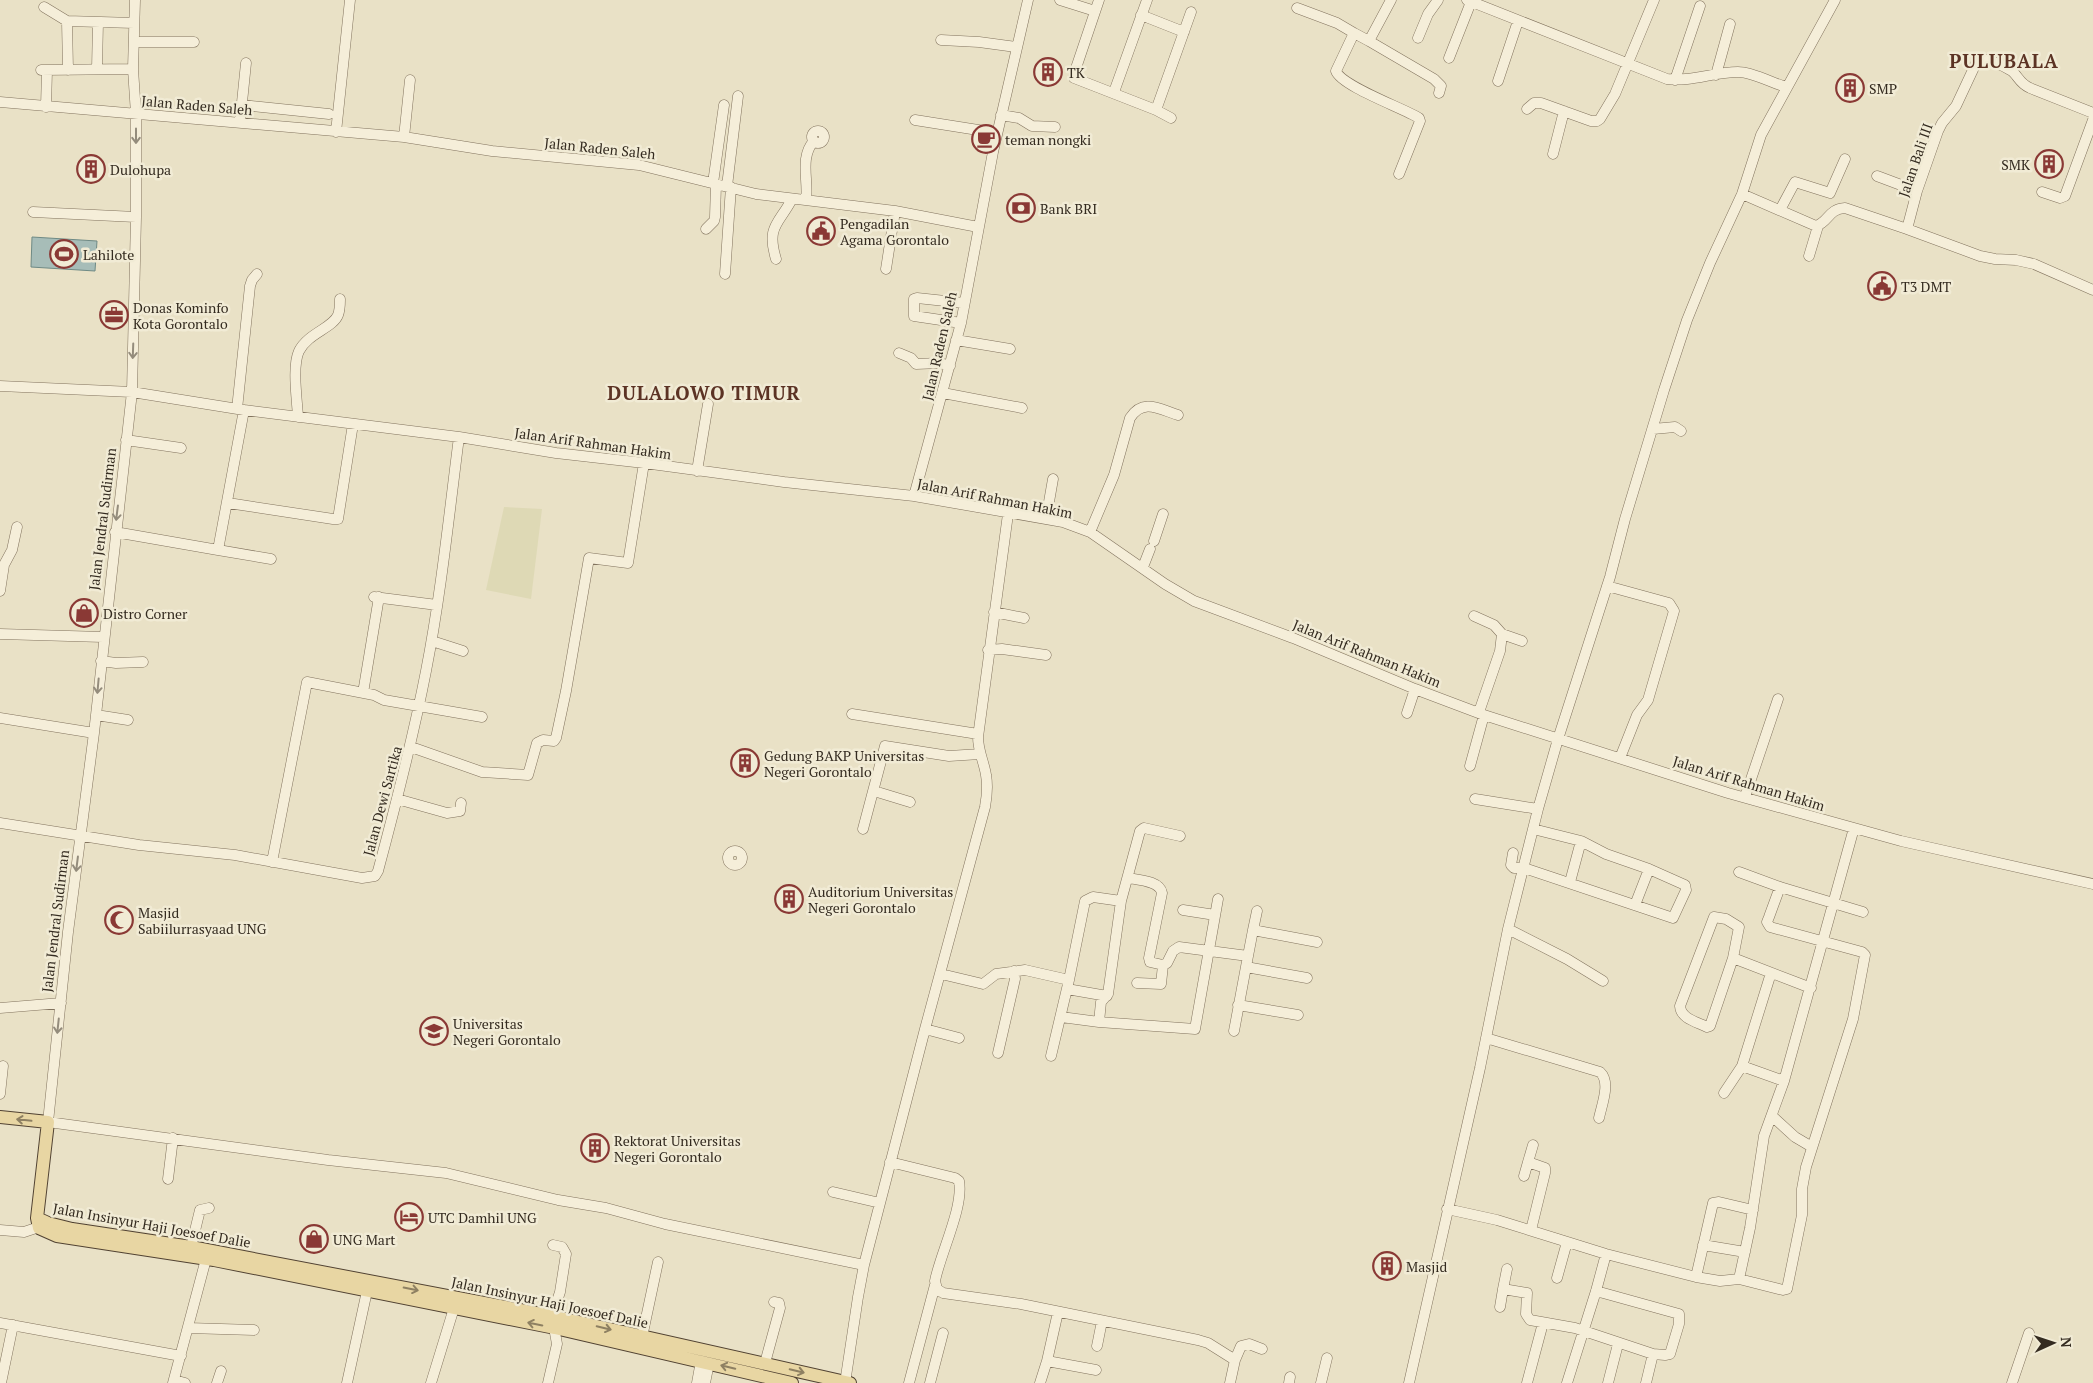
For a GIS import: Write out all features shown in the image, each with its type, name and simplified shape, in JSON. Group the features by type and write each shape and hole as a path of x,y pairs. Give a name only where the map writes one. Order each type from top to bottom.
{"main road":[{"path":"0,1117 48,1122"},
{"name":"Jalan Jendral Sudirman","path":"41,1223 48,1122"},
{"name":"Jalan Insinyur Haji Joesoef Dalie","path":"41,1223 191,1247 212,1257 454,1308 553,1322 792,1383"},
{"name":"Jalan Insinyur Haji Joesoef Dalie","path":"41,1223 46,1233 64,1237 212,1257 553,1322 642,1337 765,1363 847,1383"}],"street":[{"name":"Jalan Jendral Sudirman","path":"48,1122 60,1003 94,733 103,637 132,392 136,217 136,114 133,69 135,0"},
{"path":"336,132 350,0"},
{"path":"978,228 997,133 1028,0"},
{"path":"1060,0 1095,11"},
{"path":"1099,0 1074,76 1075,79 1114,92 1171,118"},
{"path":"1114,92 1147,0"},
{"path":"1369,42 1390,0"},
{"path":"1418,38 1428,14 1438,0"},
{"path":"1527,108 1538,103 1591,121 1600,119 1615,94 1654,0"},
{"path":"1409,1383 1432,1288 1508,929 1538,809 1558,739 1607,586 1625,518 1687,320 1710,263 1742,194 1761,135 1835,0"},
{"path":"1449,58 1469,1 1627,63 1650,74 1675,80 1744,73 1786,87"},
{"path":"1675,80 1700,6"},
{"path":"44,7 67,21 134,23"},
{"path":"1297,8 1337,23 1434,79 1441,86 1439,93"},
{"path":"1156,110 1191,12"},
{"path":"1141,15 1184,32"},
{"path":"67,21 68,70"},
{"path":"1498,81 1518,21"},
{"path":"97,69 98,22"},
{"path":"1716,75 1730,24"},
{"path":"1354,33 1336,67 1337,74 1366,93 1418,117 1420,120 1399,174"},
{"path":"941,40 979,42 1016,47"},
{"path":"134,42 194,42"},
{"name":"Jalan Bali III","path":"1907,229 1917,191 1938,131 1942,122 1956,106 1978,59 1985,59 2012,71 2022,84 2093,113"},
{"path":"240,122 246,63"},
{"path":"46,107 44,70 133,69"},
{"path":"404,137 410,80"},
{"path":"706,229 714,221 738,96"},
{"name":"Jalan Raden Saleh","path":"0,102 404,137 509,153 639,164 756,194 895,211 978,228 961,323 914,496"},
{"path":"242,105 329,114"},
{"path":"724,105 722,185 724,274"},
{"path":"1553,154 1564,111"},
{"path":"1001,115 1016,117 1032,126 1055,127"},
{"path":"915,120 997,133"},
{"path":"2042,192 2060,198 2065,196 2093,120"},
{"path":"806,200 808,186 805,165 808,151 814,141"},
{"path":"1780,210 1795,182 1830,193 1846,159"},
{"path":"1877,176 1917,191"},
{"path":"1742,194 1813,226 1818,226"},
{"path":"776,259 773,242 775,226 792,198"},
{"path":"1809,256 1818,226 1835,210 1845,208 1980,256 2034,264 2093,290"},
{"path":"886,269 895,211"},
{"path":"33,212 136,217"},
{"path":"218,550 228,503 241,409 250,286 257,274"},
{"path":"298,416 296,375 298,355 310,337 335,320 339,313 340,299"},
{"path":"961,323 914,316 914,299 964,303"},
{"path":"956,340 1010,349"},
{"path":"899,353 911,358 916,364 940,363 950,366"},
{"name":"Jalan Arif Rahman Hakim","path":"0,386 132,392 241,409 459,437 556,453 784,482 914,496 1008,514 1063,522 1090,532 1165,584 1194,601 1293,638 1416,689 1482,713 1745,798 1901,841 2093,884"},
{"path":"943,393 1022,408"},
{"path":"696,471 708,404"},
{"path":"1090,532 1114,475 1133,412 1138,408 1149,406 1178,415"},
{"path":"228,503 338,519 353,424"},
{"path":"1653,429 1675,427 1681,431"},
{"name":"Jalan Dewi Sartika","path":"0,823 80,834 140,845 235,855 362,878 371,878 378,871 411,747 438,605 459,437"},
{"path":"126,440 182,448"},
{"path":"411,747 482,772 528,775 538,743 543,740 553,741 556,738 566,693 589,558 628,563 644,463"},
{"path":"1046,519 1053,479"},
{"path":"847,1383 864,1265 924,1029 941,974 988,791 978,734 1008,514"},
{"path":"1143,567 1163,514"},
{"path":"0,591 4,565 12,550 17,527"},
{"path":"115,532 271,558"},
{"path":"1607,586 1669,604 1674,611 1648,700 1637,716 1620,758"},
{"path":"363,693 376,597 438,605"},
{"path":"994,612 1024,618"},
{"path":"1474,616 1494,625 1502,634 1522,641"},
{"path":"0,634 103,637"},
{"path":"1470,766 1482,713 1500,651 1502,634"},
{"path":"432,641 462,651"},
{"path":"988,650 1046,655"},
{"path":"101,661 128,664 143,662"},
{"path":"272,862 307,682 363,693 384,700 482,717"},
{"path":"1407,713 1416,689"},
{"path":"1745,798 1778,699"},
{"path":"852,714 978,734"},
{"path":"96,715 128,720"},
{"path":"0,718 94,733"},
{"path":"863,829 885,746 949,756 980,754"},
{"path":"874,792 910,802"},
{"path":"397,799 453,813 460,810 461,803"},
{"path":"1475,799 1538,809"},
{"path":"1739,1279 1753,1210 1764,1136 1784,1081 1854,828"},
{"path":"1099,1022 1101,1002 1107,996 1111,981 1121,901 1142,829 1180,836"},
{"path":"1513,853 1511,865 1514,868 1524,868 1570,882 1673,918 1686,890 1682,882 1649,868 1606,854 1581,841 1533,829"},
{"path":"1570,882 1581,841"},
{"path":"1635,905 1649,868"},
{"path":"1739,872 1780,887 1863,912"},
{"path":"1128,878 1156,884 1162,889 1149,958 1150,962 1163,965"},
{"path":"1448,1209 1491,1218 1606,1254 1696,1277 1720,1281 1739,1279 1783,1290 1787,1289 1802,1215 1802,1189 1812,1147 1853,1019 1866,957 1862,952 1773,929 1768,925 1780,887"},
{"path":"1052,1056 1085,901 1093,896 1121,901"},
{"path":"1061,1017 1194,1030 1218,899"},
{"path":"1182,910 1215,915"},
{"path":"1234,1031 1257,911"},
{"path":"1714,917 1726,919 1739,927 1733,958 1710,1026 1707,1027 1685,1016 1680,1010 1680,1006 1714,917"},
{"path":"1508,929 1567,959 1603,981"},
{"path":"1253,930 1317,942"},
{"path":"1137,983 1161,984 1163,965 1167,963 1172,951 1179,947 1209,951 1307,978"},
{"path":"1733,958 1811,988"},
{"path":"941,974 983,984 993,976 1014,971 1032,971 1107,996"},
{"path":"998,1053 1015,979 1014,971"},
{"path":"1724,1092 1742,1066 1771,973"},
{"path":"0,1008 60,1003"},
{"path":"1238,1005 1298,1015"},
{"path":"924,1029 959,1038"},
{"path":"1486,1038 1600,1072 1604,1075 1606,1083 1599,1118"},
{"path":"0,1094 3,1066"},
{"path":"1742,1066 1784,1081"},
{"path":"1772,1116 1795,1137 1812,1147"},
{"path":"48,1122 328,1160 446,1173 558,1200 606,1208 665,1224 864,1265"},
{"path":"168,1179 173,1138"},
{"path":"1524,1176 1533,1145"},
{"path":"890,1162 955,1178 959,1182 960,1188 958,1202 909,1383"},
{"path":"1528,1162 1545,1168 1531,1230"},
{"path":"833,1192 880,1203"},
{"path":"1696,1277 1713,1203 1719,1202 1753,1210"},
{"path":"191,1247 200,1210 209,1208"},
{"path":"0,1230 24,1232 41,1223"},
{"path":"1558,1278 1567,1242"},
{"path":"548,1383 557,1344 553,1322 566,1254 562,1248 553,1244"},
{"path":"1703,1245 1744,1252"},
{"path":"1567,1383 1584,1332 1606,1254"},
{"path":"185,1383 174,1382 188,1328 212,1257"},
{"path":"642,1337 658,1262"},
{"path":"1500,1306 1507,1268"},
{"path":"935,1285 943,1293 1058,1312 1208,1343 1235,1360"},
{"path":"1503,1289 1525,1292 1528,1296 1527,1317 1530,1320 1555,1324 1584,1332 1653,1354 1665,1356 1672,1351 1679,1324 1679,1314 1596,1290"},
{"path":"347,1383 367,1290"},
{"path":"765,1363 780,1308 779,1304 774,1302"},
{"path":"431,1383 454,1308"},
{"path":"1040,1383 1058,1312"},
{"path":"1097,1346 1102,1321"},
{"path":"0,1323 181,1356"},
{"path":"1527,1383 1543,1323"},
{"path":"1,1383 13,1325"},
{"path":"188,1328 254,1330"},
{"path":"930,1383 943,1333"},
{"path":"2012,1383 2029,1333"},
{"path":"1230,1383 1235,1360 1241,1346 1249,1344 1262,1349"},
{"path":"1608,1383 1618,1344"},
{"path":"1646,1383 1653,1354"},
{"path":"1321,1383 1327,1358"},
{"path":"1047,1361 1096,1370"},
{"path":"697,1383 705,1362"},
{"path":"705,1362 705,1383"},
{"path":"217,1383 221,1371"}],"shaded area":[{"path":"504,507 542,509 531,599 486,590"}],"water":[{"name":"Lahilote","path":"32,237 97,241 95,271 31,267"}],"place":[{"name":"TK","path":"1048,72"},
{"name":"SMP","path":"1850,88"},
{"name":"teman nongki","path":"986,139"},
{"name":"SMK","path":"2049,164"},
{"name":"Dulohupa","path":"91,169"},
{"name":"Bank BRI","path":"1021,208"},
{"name":"Pengadilan Agama Gorontalo","path":"821,231"},
{"name":"Lahilote","path":"64,254"},
{"name":"T3 DMT","path":"1882,286"},
{"name":"Donas Kominfo Kota Gorontalo","path":"114,315"},
{"name":"Distro Corner","path":"84,613"},
{"name":"Gedung BAKP Universitas Negeri Gorontalo","path":"745,763"},
{"name":"Auditorium Universitas Negeri Gorontalo","path":"789,899"},
{"name":"Masjid Sabiilurrasyaad UNG","path":"119,920"},
{"name":"Universitas Negeri Gorontalo","path":"434,1031"},
{"name":"Rektorat Universitas Negeri Gorontalo","path":"595,1148"},
{"name":"UTC Damhil UNG","path":"409,1217"},
{"name":"UNG Mart","path":"314,1239"},
{"name":"Masjid","path":"1387,1266"}],"district":[{"name":"PULUBALA","path":"2004,60"},
{"name":"DULALOWO TIMUR","path":"704,392"}]}
